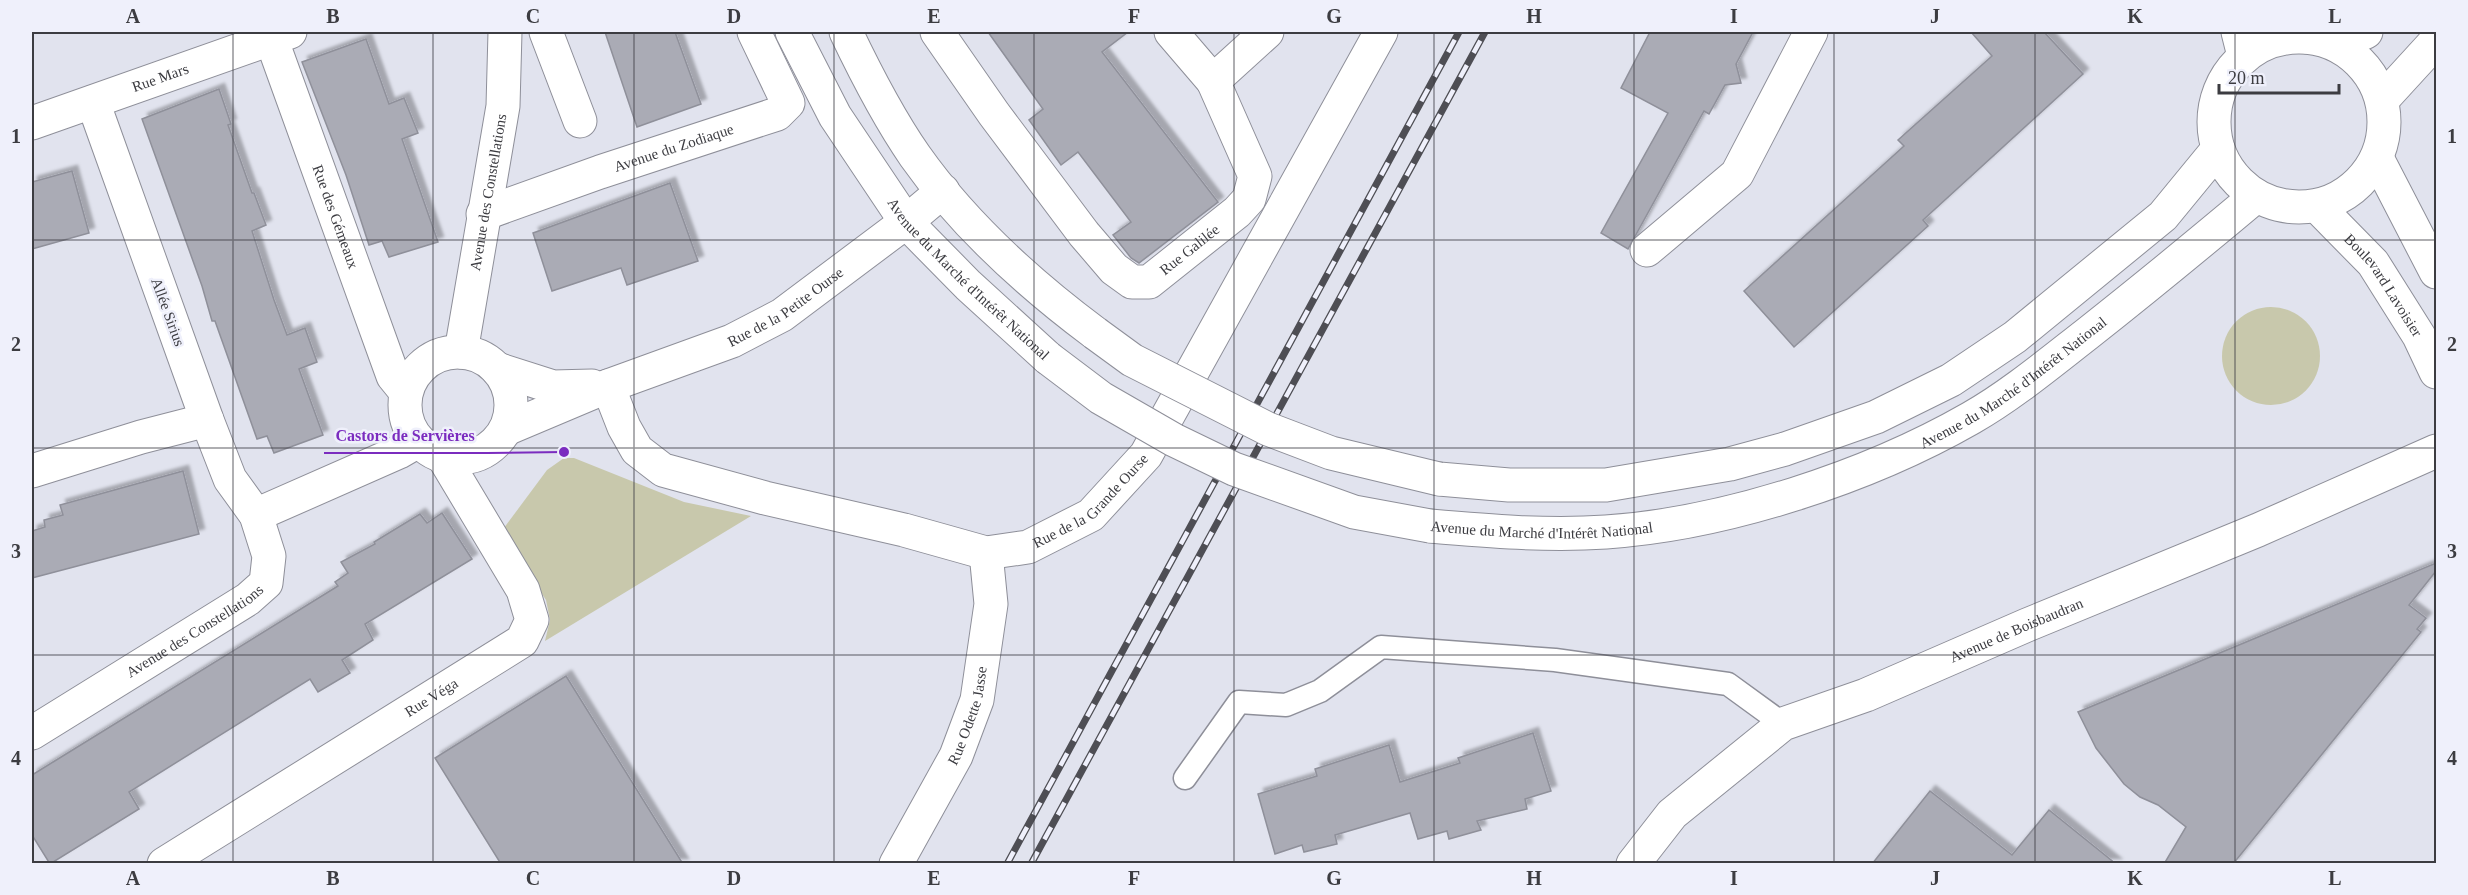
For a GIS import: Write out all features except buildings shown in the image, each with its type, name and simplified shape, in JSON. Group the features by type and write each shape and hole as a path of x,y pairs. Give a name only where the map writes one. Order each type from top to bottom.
{"street":[{"name":"Avenue des Constellations","path":"461,352 503,106 505,32"},
{"path":"546,32 580,121"},
{"name":"Avenue du Zodiaque","path":"483,214 600,172 777,114 788,103 754,32"},
{"name":"Avenue du Marché d'Intérêt National","path":"792,32 835,116 906,222 968,285 1048,358 1110,403 1173,440 1234,469 1354,512 1430,526 1504,532 1606,532 1685,522 1808,489 1890,458 1972,418 2050,363 2256,196"},
{"path":"846,32 915,156 970,223 1031,282 1132,360 1268,429 1331,453 1439,478 1509,485 1606,485 1730,464 1785,449 1876,417 1951,380 2015,337 2163,216 2218,149"},
{"name":"Rue Galilée","path":"937,32 994,114 1084,234 1114,270 1132,282 1149,282 1237,213 1249,199 1255,176 1212,81 1171,32"},
{"path":"1212,81 1267,32"},
{"name":"Rue de la Grande Ourse","path":"608,386 624,427 637,450 663,470 765,498 904,530 986,553 1028,548 1091,515 1146,455 1381,32"},
{"path":"1647,250 1737,174 1811,32"},
{"path":"2316,38 2365,68 2382,100 2384,129 2377,158 2353,189 2317,206 2286,207 2256,196 2232,176 2218,149 2214,115 2223,82 2241,44 2366,32"},
{"name":"Rue Mars","path":"32,123 280,35"},
{"name":"Rue des Gémeaux","path":"280,35 393,376 406,392"},
{"path":"2382,100 2436,41"},
{"name":"Allée Sirius","path":"93,102 230,479 256,514"},
{"path":"2377,158 2436,272"},
{"name":"Rue de la Petite Ourse","path":"506,429 608,386 732,341 782,315 906,222 943,191"},
{"name":"Boulevard Lavoisier","path":"2317,206 2373,263 2419,336 2436,372"},
{"path":"256,514 399,452 431,449 462,459 480,454 495,444 506,429 511,413 511,397 506,382 497,369 486,360 461,352 446,353 432,358 411,378 406,392 404,410 409,426 431,449"},
{"name":"Rue de la Petite Ourse","path":"497,369 553,387 608,386"},
{"path":"32,471 141,437 207,420"},
{"name":"Rue Véga","path":"164,864 522,641 532,620 523,591 431,449"},
{"name":"Avenue de Boisbaudran","path":"1633,864 1672,814 1783,724 1866,695 2027,625 2258,530 2436,451"},
{"name":"Avenue des Constellations","path":"32,733 248,599 266,583 269,556 256,514"},
{"name":"Rue Odette Jasse","path":"896,864 956,756 977,700 991,604 986,553"}],"lane":[{"path":"1185,778 1239,702 1286,705 1320,691 1381,647 1555,660 1728,684 1783,724"}],"green space":[{"path":"2271,307 2290,311 2305,322 2316,337 2320,356 2316,375 2305,390 2290,401 2271,405 2252,401 2237,390 2226,375 2222,356 2226,337 2237,322 2252,311"},
{"path":"564,458 574,458 684,502 751,516 545,641 550,620 546,600 501,532 547,470"}],"railway":[{"path":"1007,864 1459,32"},
{"path":"1031,864 1485,32"}],"place":[{"name":"Castors de Servières","path":"564,452"}]}
